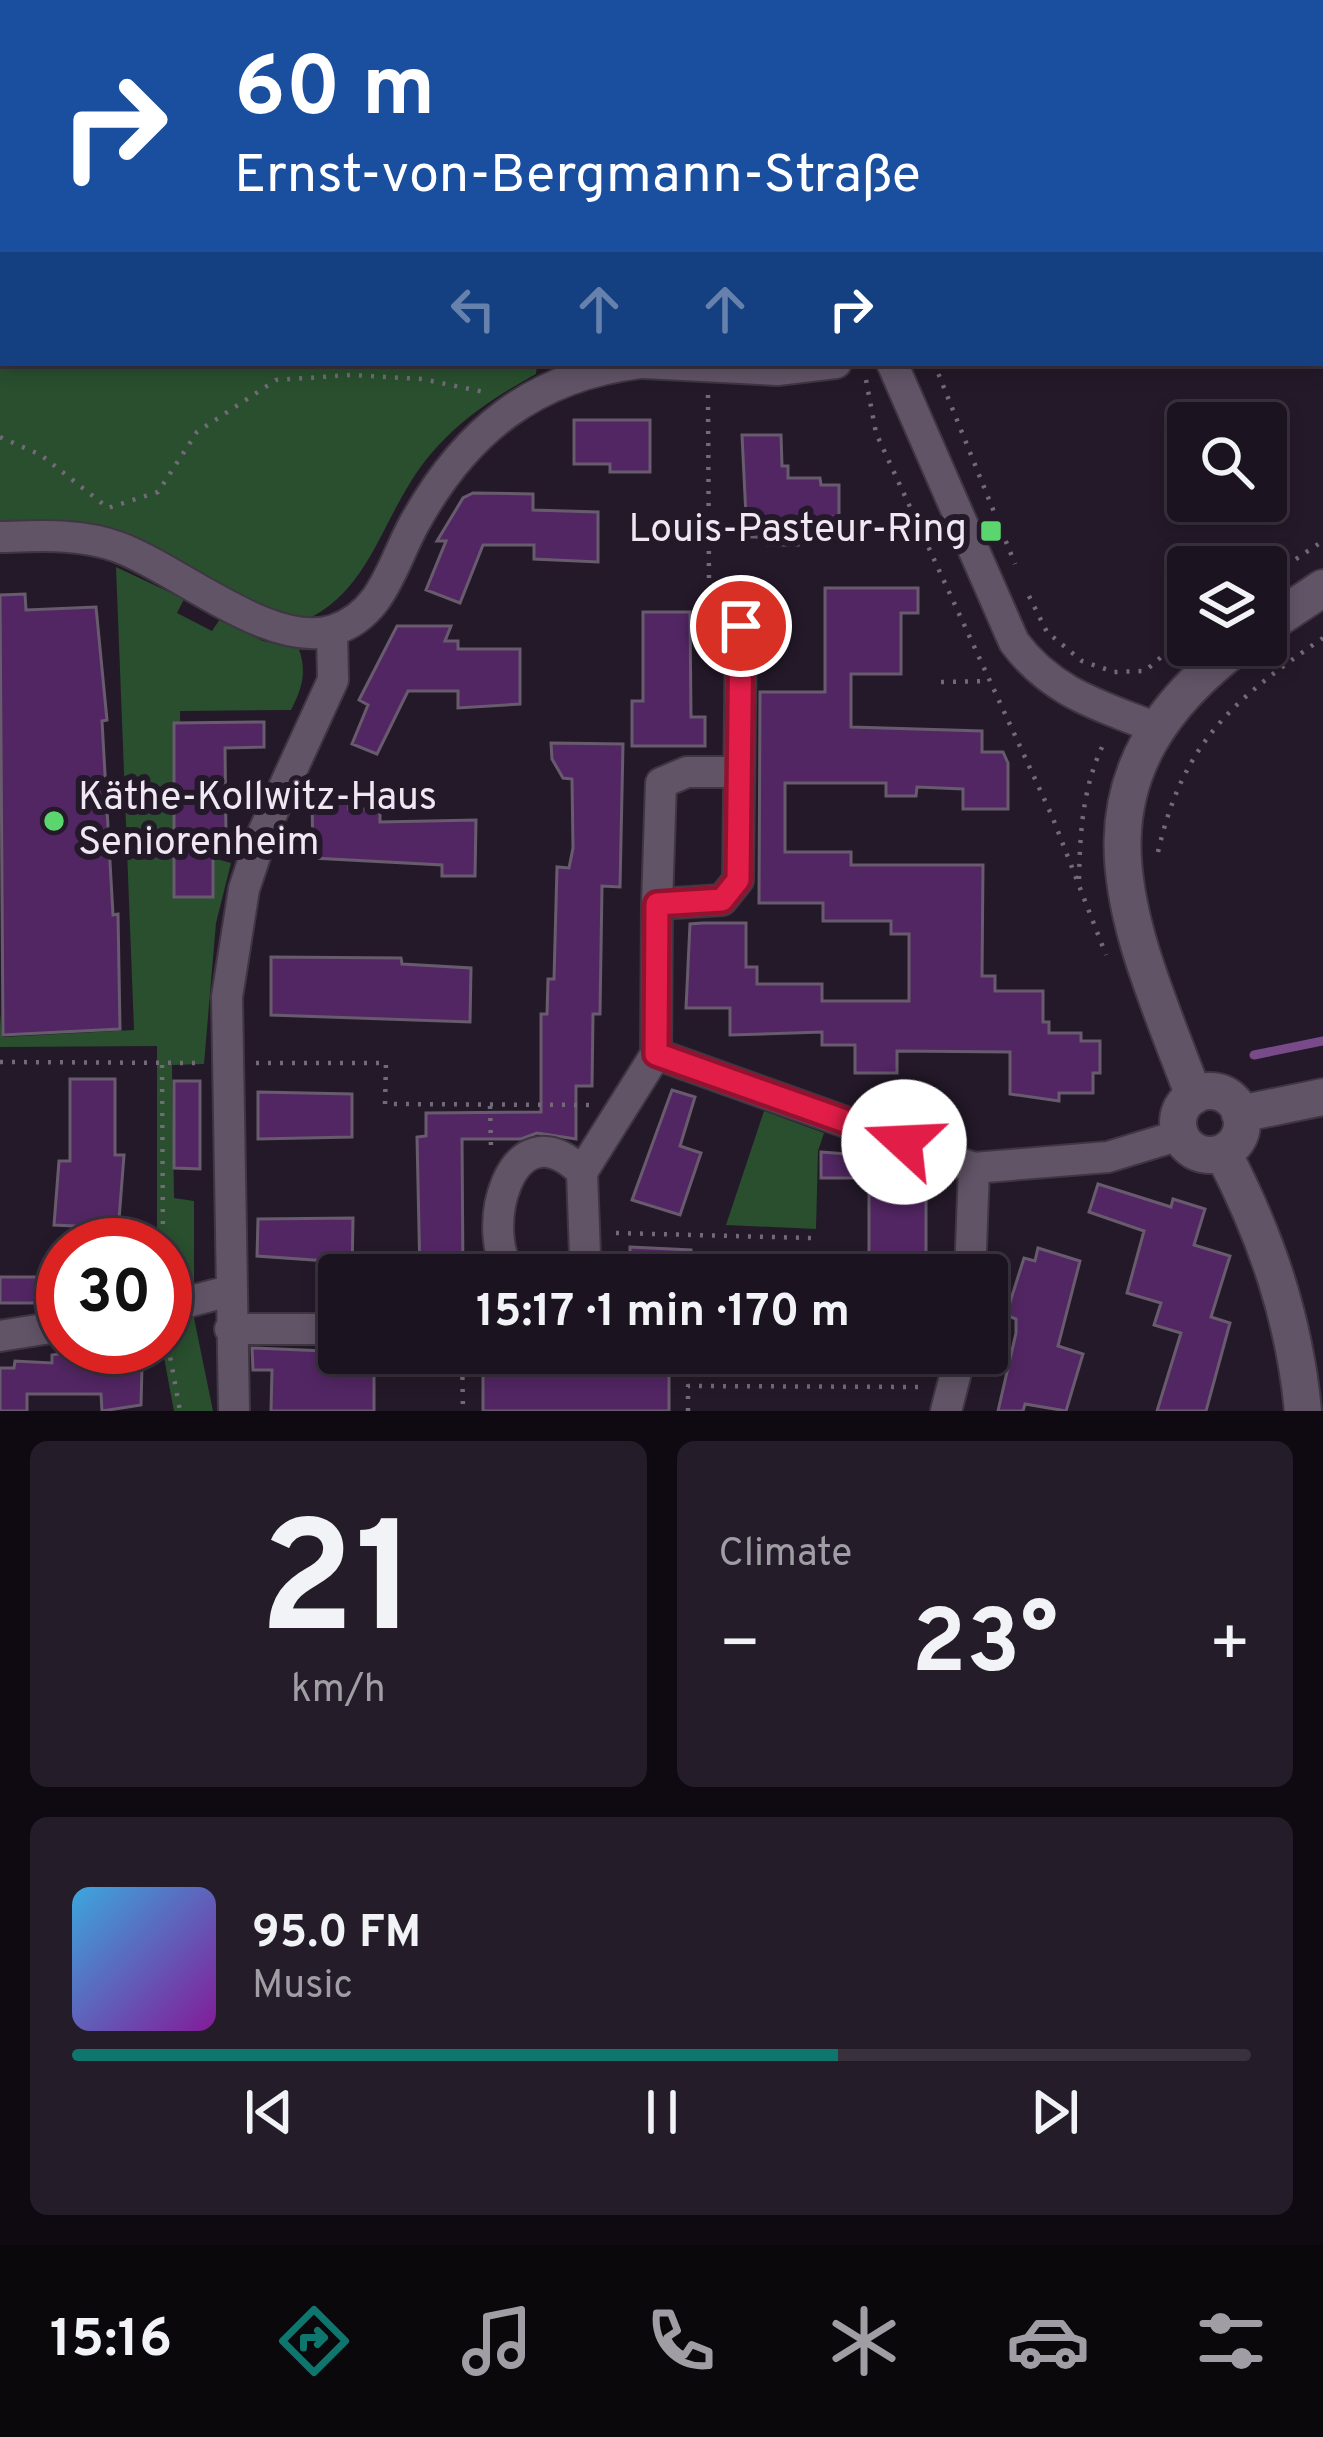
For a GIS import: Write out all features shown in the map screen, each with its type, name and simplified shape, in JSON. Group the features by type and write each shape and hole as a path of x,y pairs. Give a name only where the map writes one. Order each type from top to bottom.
{"street":[{"path":"0,537 71,536 116,546 266,623 298,633 332,631 371,606 443,476 484,430 525,400 589,369 616,366"},
{"path":"696,366 777,370 811,366"},
{"path":"893,366 1014,642 1036,672 1069,694 1154,727"},
{"path":"1287,612 1323,588"},
{"path":"657,904 709,903 731,892 738,880 741,626"},
{"path":"234,1411 226,997 244,890 262,835 333,680 332,631"},
{"path":"1194,1096 1133,932 1123,872 1126,807 1154,727 1211,666"},
{"path":"585,1254 582,1172 656,1054 656,796 661,784 687,772 739,772"},
{"path":"656,1054 974,1168 1108,1157 1180,1135"},
{"path":"1222,1094 1240,1114 1239,1136 1223,1153 1198,1153 1180,1135 1180,1113 1194,1096 1222,1094"},
{"path":"1240,1114 1323,1097"},
{"path":"503,1254 506,1174 538,1152 555,1153 582,1172"},
{"path":"1223,1153 1275,1268 1292,1329 1303,1411"},
{"path":"971,1254 974,1168"},
{"path":"192,1301 229,1291"},
{"path":"230,1329 318,1329"},
{"path":"0,1336 36,1330"}],"path":[{"path":"696,366 710,398 709,584 739,594 741,626"},
{"path":"863,366 876,433 1079,885 1108,961"},
{"path":"935,366 1019,573"},
{"path":"0,437 41,455 108,508 158,492 197,432 276,380 351,374 422,379 525,400"},
{"path":"1287,565 1323,541"},
{"path":"1028,593 1047,632 1082,661 1114,672 1145,671 1167,652"},
{"path":"1158,855 1169,804 1198,744 1228,710 1323,638"},
{"path":"941,682 988,681"},
{"path":"1079,885 1080,822 1094,761"},
{"path":"0,1062 386,1063 385,1104 627,1104"},
{"path":"162,1062 163,1218"},
{"path":"490,1106 491,1157 506,1174"},
{"path":"586,1233 811,1238"},
{"path":"174,1374 180,1411"},
{"path":"462,1374 463,1411"},
{"path":"688,1411 688,1386 950,1399"}],"green space":[{"path":"0,366 537,366 536,374 482,407 436,448 410,483 355,579 304,621 269,609 121,533 0,523"},
{"path":"116,567 184,599 177,613 212,631 220,619 263,641 299,649 303,666 291,710 180,711 182,849 231,863 216,923 204,1064 172,1065 174,1198 194,1201 194,1318 213,1411 174,1411 167,1374 192,1374 192,1218 157,1218 157,1046 0,1047 0,1013 2,1037 134,1030"},
{"path":"764,1111 824,1133 818,1151 816,1229 726,1225"}],"building":[{"path":"574,420 650,420 650,472 610,472 610,464 574,464"},
{"path":"742,435 781,435 782,466 788,466 788,478 820,478 821,485 839,485 839,517 832,517 832,537 798,537 798,545 768,545 768,537 747,537"},
{"path":"473,493 533,494 533,510 598,512 598,562 534,559 534,545 483,545 460,603 426,590 446,541 437,541 463,498"},
{"path":"825,588 918,588 918,613 901,613 901,674 851,674 851,727 982,731 982,752 1003,752 1008,763 1008,809 963,809 963,789 917,787 916,796 886,796 886,783 785,783 785,852 851,852 851,865 983,865 982,976 995,976 995,991 1043,991 1043,1022 1049,1022 1049,1033 1081,1033 1081,1041 1100,1041 1100,1073 1093,1073 1093,1093 1059,1093 1059,1101 1010,1094 1010,1052 897,1051 897,1073 855,1073 855,1045 822,1045 822,1032 730,1035 730,1008 686,1008 690,924 703,923 746,923 746,967 757,967 757,984 822,984 822,1001 909,1001 909,934 891,934 891,921 823,921 823,903 759,903 760,692 825,692"},
{"name":"Käthe-Kollwitz-Haus Seniorenheim","path":"25,594 26,610 96,607 107,720 102,721 113,915 118,914 120,1029 3,1035 0,595"},
{"path":"643,612 690,612 691,717 705,717 705,746 632,746 632,701 643,701"},
{"path":"397,626 451,626 445,641 458,641 458,649 520,649 520,704 458,708 458,691 408,691 377,754 352,744 368,705 359,700"},
{"path":"264,722 264,747 225,748 226,835 213,836 213,897 174,897 174,723"},
{"path":"551,743 623,744 620,887 602,886 600,1014 593,1014 592,1086 576,1086 576,1139 537,1133 521,1139 462,1139 463,1254 420,1254 417,1137 426,1136 426,1113 541,1112 541,1014 547,1014 548,979 554,979 557,867 569,868 573,848 572,779 563,778 552,759"},
{"path":"312,800 349,800 349,809 380,809 380,822 476,820 475,876 442,876 442,865 313,858"},
{"path":"271,957 401,958 402,964 471,968 470,1022 271,1015"},
{"path":"70,1079 115,1079 115,1155 124,1155 119,1218 55,1218 59,1161 70,1161"},
{"path":"174,1081 200,1081 200,1169 174,1168"},
{"path":"672,1090 695,1097 680,1146 701,1153 680,1215 632,1200"},
{"path":"258,1092 352,1094 352,1137 258,1139"},
{"path":"821,1152 886,1157 886,1178 821,1178"},
{"path":"926,1178 926,1254 869,1254 869,1179"},
{"path":"1098,1184 1171,1207 1173,1199 1205,1209 1194,1245 1230,1256 1211,1317 1230,1323 1206,1411 1157,1411 1181,1333 1154,1325 1161,1303 1127,1293 1144,1231 1089,1212"},
{"path":"353,1218 352,1254 318,1254 318,1260 257,1256 258,1219"},
{"path":"630,1247 691,1250 691,1254 630,1254"},
{"path":"1038,1248 1080,1261 1058,1346 1083,1354 1066,1411 1025,1404 1023,1411 998,1411 1016,1333 1016,1319 1008,1316 1008,1309 1024,1258 1035,1261"},
{"path":"0,1277 36,1277 36,1303 0,1303"},
{"path":"252,1348 318,1351 318,1374 374,1374 374,1411 271,1411 272,1370 253,1370"},
{"path":"15,1361 36,1362 36,1374 142,1374 141,1405 102,1411 101,1394 27,1394 27,1411 0,1411 0,1368 14,1368"},
{"path":"483,1374 669,1374 669,1411 483,1411"}],"waterway":[{"path":"1254,1055 1323,1041"}],"place":[{"name":"Louis-Pasteur-Ring","path":"991,531"},
{"name":"Käthe-Kollwitz-Haus Seniorenheim","path":"54,821"}],"route":[{"path":"741,626 738,880 722,900 657,904 656,1054 904,1142"}]}
